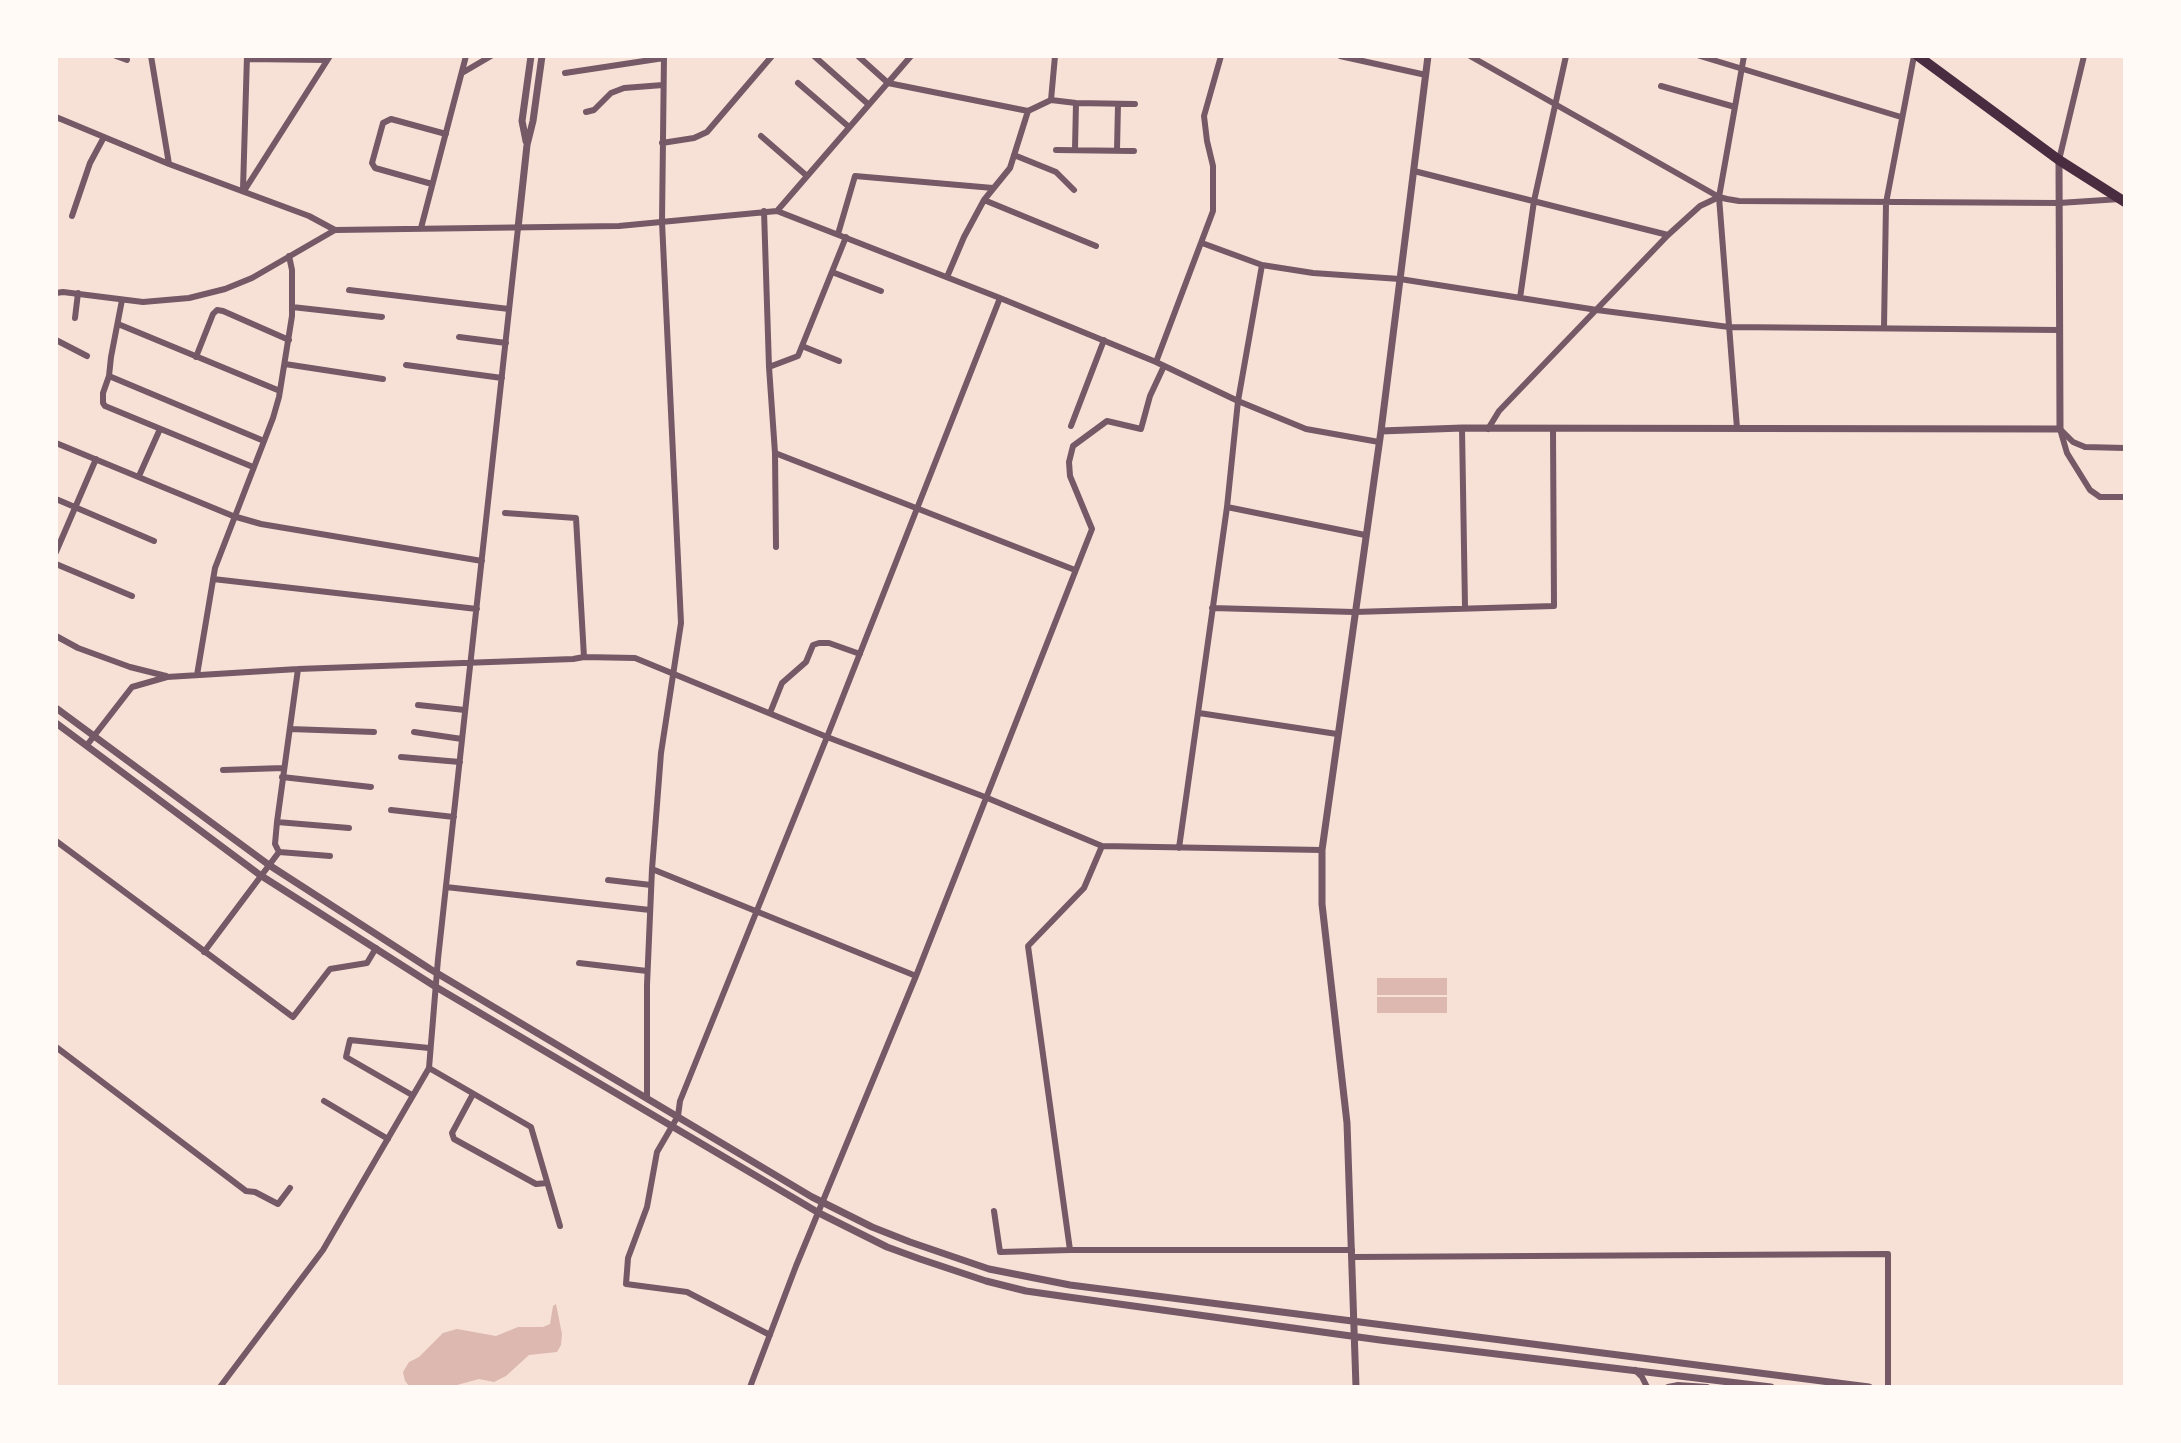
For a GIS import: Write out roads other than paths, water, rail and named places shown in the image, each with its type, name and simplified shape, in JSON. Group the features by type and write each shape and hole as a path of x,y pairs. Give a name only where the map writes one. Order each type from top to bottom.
{"main road":[{"path":"1916,56 2060,160 2124,200"}],"street":[{"path":"116,56 127,60"},
{"path":"151,56 169,163"},
{"path":"421,228 466,56"},
{"path":"462,73 491,56"},
{"path":"527,145 522,121 531,56"},
{"path":"220,1387 323,1250 429,1069 446,887 527,145 542,56"},
{"path":"662,143 694,138 706,132 772,56"},
{"path":"814,56 868,104"},
{"path":"858,56 888,83 1028,111 1051,100 1135,104"},
{"path":"777,211 912,56"},
{"path":"1051,100 1055,56"},
{"path":"1156,362 1213,211 1213,166 1204,116 1221,56"},
{"path":"1340,56 1426,75"},
{"path":"1356,1387 1347,1123 1322,904 1322,850 1381,431 1428,56"},
{"path":"1471,56 1719,197 1739,201 1886,203 2059,203 2124,200"},
{"path":"1520,298 1534,201 1566,56"},
{"path":"1700,56 1901,117"},
{"path":"1737,428 1719,197 1744,56"},
{"path":"1884,328 1886,203 1901,117 1916,56"},
{"path":"2084,56 2060,160 2060,429 2067,453 2090,490 2099,496 2125,497"},
{"path":"244,191 247,57 328,58"},
{"path":"565,73 664,57 663,222 681,623 661,753 652,869 647,971 647,1098"},
{"path":"244,191 328,58"},
{"path":"798,83 849,127"},
{"path":"586,112 593,110 611,93 624,88 663,85"},
{"path":"1661,86 1735,107"},
{"path":"1075,149 1076,103"},
{"path":"1117,150 1118,104"},
{"path":"947,277 984,200 1010,168 1028,111"},
{"path":"56,117 309,216 335,230"},
{"path":"432,184 375,168 372,163 383,123 391,119 446,134"},
{"path":"72,216 90,163 104,136"},
{"path":"761,136 807,176"},
{"path":"1056,149 1134,151"},
{"path":"1014,155 1056,172 1074,190"},
{"path":"1413,171 1668,235"},
{"path":"838,234 855,176 993,188"},
{"path":"1488,429 1499,411 1668,235 1700,206 1719,197"},
{"path":"984,200 1096,246"},
{"path":"765,211 776,547"},
{"path":"56,293 78,293 143,302 178,300 225,289 252,278 335,230 619,226 777,211 1156,362 1238,401 1306,429 1379,442"},
{"path":"769,367 798,355 846,237"},
{"path":"1202,243 1262,265 1313,273 1400,279 1597,310 1729,327 2060,330"},
{"path":"197,675 213,579 233,516 264,441 280,391 292,307 292,270 289,256"},
{"path":"1179,848 1227,507 1238,401 1262,265"},
{"path":"832,272 881,292"},
{"path":"349,290 509,310"},
{"path":"75,318 78,293"},
{"path":"769,1335 687,1292 625,1283 628,1258 648,1207 657,1152 678,1116 680,1101 758,911 1000,298"},
{"path":"122,300 109,376 103,393 105,406 253,467"},
{"path":"292,307 382,317"},
{"path":"196,357 217,310 289,340"},
{"path":"118,324 280,391"},
{"path":"459,337 506,343"},
{"path":"56,340 87,356"},
{"path":"1071,426 1104,341"},
{"path":"802,346 839,361"},
{"path":"285,364 383,379"},
{"path":"406,365 502,377"},
{"path":"750,1387 1092,529 1070,476 1069,463 1073,446 1107,421 1141,429 1150,396 1164,366"},
{"path":"109,376 264,441"},
{"path":"1381,431 1462,428 2060,429 2073,442 2085,447 2125,448"},
{"path":"1462,428 1465,607"},
{"path":"139,476 160,429"},
{"path":"1212,608 1354,612 1554,606 1553,429"},
{"path":"56,443 233,516 261,524 482,561"},
{"path":"775,453 1076,570"},
{"path":"56,552 96,459"},
{"path":"56,499 154,541"},
{"path":"1227,507 1365,535"},
{"path":"505,513 576,518 584,657"},
{"path":"56,564 132,596"},
{"path":"213,579 477,610"},
{"path":"56,636 78,648 167,677"},
{"path":"769,713 782,682 806,663 813,645 829,643 860,654"},
{"path":"87,746 131,688 167,677 584,657 635,658 1102,846 1322,850"},
{"path":"279,852 275,844 277,822 298,669"},
{"path":"418,705 465,710"},
{"path":"56,708 268,865 437,973 823,1203 872,1227 944,1255 1026,1278 1869,1387"},
{"path":"1199,713 1337,734"},
{"path":"56,723 260,875 436,987 819,1213 887,1247 975,1278 1026,1291 1354,1336 1771,1387"},
{"path":"289,729 374,732"},
{"path":"414,732 462,738"},
{"path":"401,757 460,762"},
{"path":"223,770 283,768"},
{"path":"282,777 372,787"},
{"path":"391,810 454,817"},
{"path":"277,822 349,828"},
{"path":"56,841 293,1017 330,969 367,963 376,948"},
{"path":"1070,1250 1028,946 1084,888 1102,846"},
{"path":"204,952 279,852"},
{"path":"279,852 330,856"},
{"path":"652,869 916,976"},
{"path":"608,880 651,886"},
{"path":"446,887 650,910"},
{"path":"579,963 647,971"},
{"path":"412,1095 346,1058 350,1040 429,1048"},
{"path":"56,1047 246,1191 255,1192 278,1204 290,1188"},
{"path":"429,1069 531,1127 560,1226"},
{"path":"473,1094 452,1133 454,1139 536,1184 547,1183"},
{"path":"324,1101 387,1139"},
{"path":"995,1211 1000,1252 1070,1250 1888,1254 1888,1387"},
{"path":"1635,1370 1643,1377 1647,1387"},
{"path":"1668,1387 1707,1387"}]}
